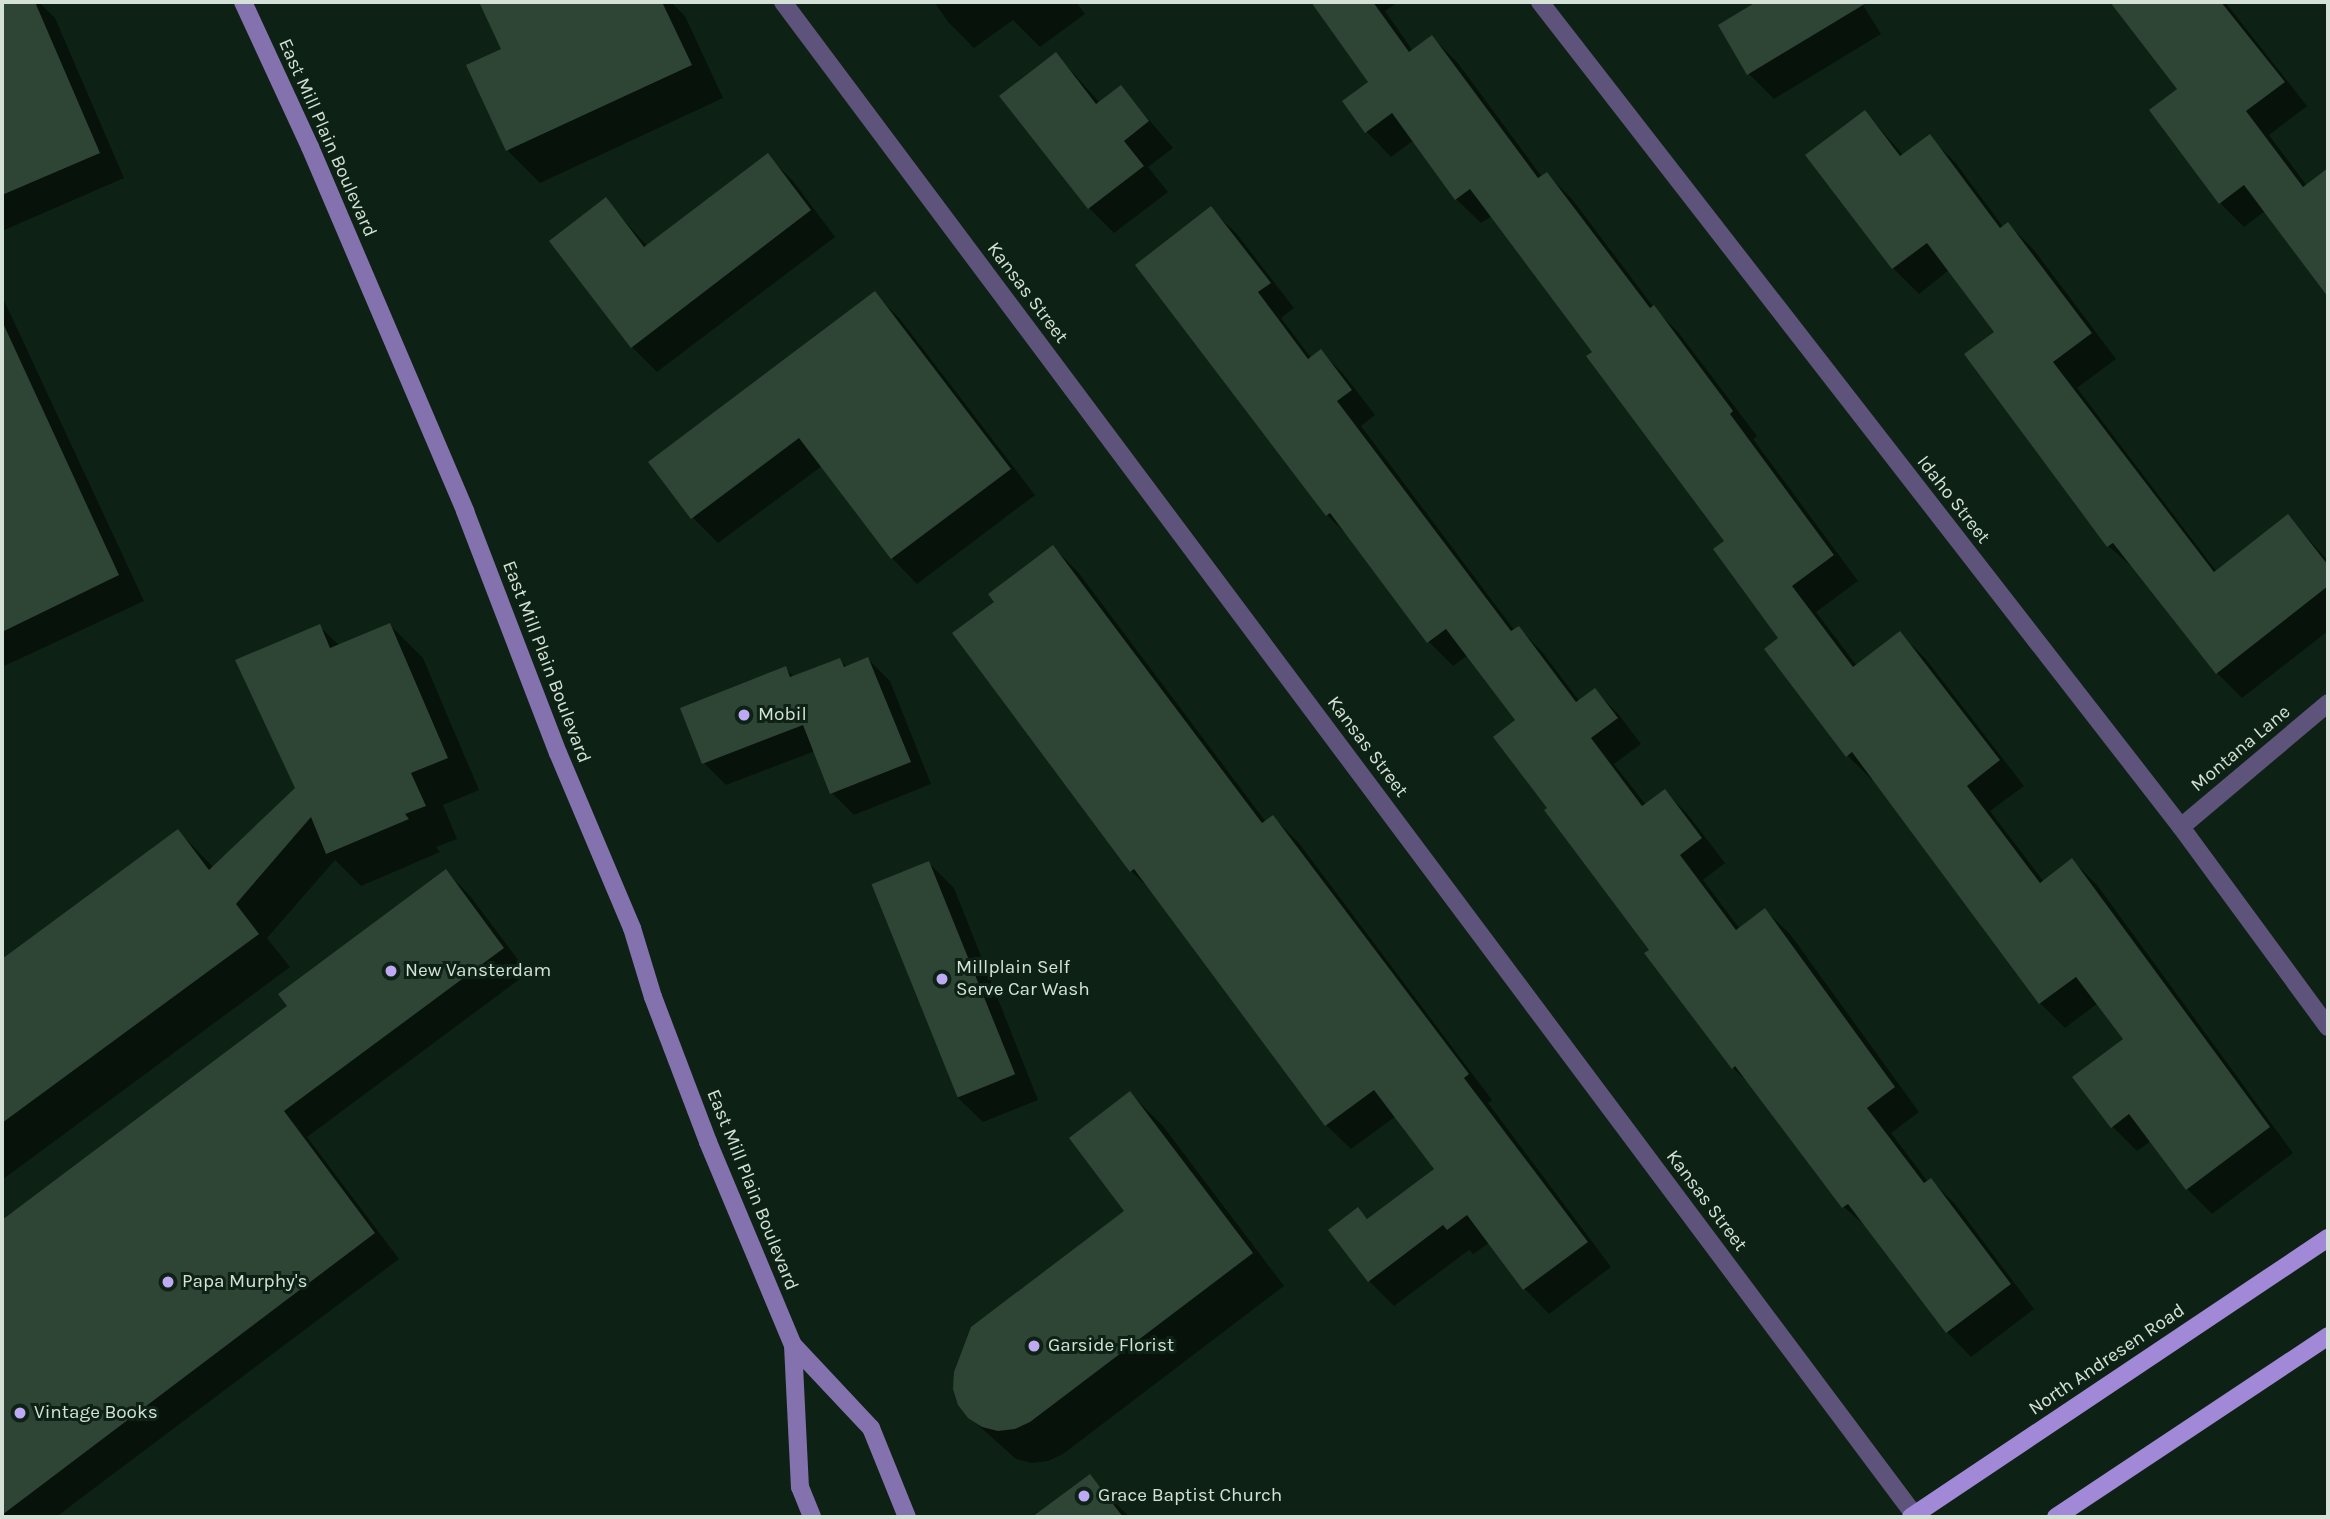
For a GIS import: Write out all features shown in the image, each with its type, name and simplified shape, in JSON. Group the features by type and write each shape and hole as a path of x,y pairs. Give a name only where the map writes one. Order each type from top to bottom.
{"main road":[{"name":"East Mill Plain Boulevard","path":"243,2 310,147 465,511 558,753 632,928 653,997 708,1142 793,1345 800,1487 812,1517"},
{"name":"North Andresen Road","path":"1914,1516 2328,1238"},
{"path":"2056,1517 2328,1336"},
{"name":"East Mill Plain Boulevard","path":"793,1345 872,1428 907,1517"}],"street":[{"name":"Kansas Street","path":"783,2 1914,1516"},
{"name":"Idaho Street","path":"1540,2 2180,827 2328,1027"},
{"name":"Montana Lane","path":"2180,827 2328,703"}],"building":[{"path":"2,2 35,2 100,153 2,195"},
{"path":"479,2 662,2 692,65 506,151 466,65 501,49"},
{"path":"1311,2 1373,2 1409,52 1432,35 1538,178 1547,172 1650,308 1654,305 1733,411 1730,414 1834,555 1792,586 1853,667 1900,631 2000,760 1967,786 2040,883 2072,858 2270,1127 2186,1190 2129,1114 2111,1128 2072,1077 2123,1039 2076,977 2039,1004 1852,752 1846,757 1764,649 1778,638 1713,549 1724,541 1586,356 1592,352 1470,189 1455,200 1392,113 1365,133 1342,101 1368,82"},
{"path":"1756,2 1868,2 1747,75 1718,25"},
{"path":"2110,2 2221,2 2285,82 2246,111 2303,187 2328,168 2328,297 2244,185 2219,204 2149,110 2177,89"},
{"path":"1056,52 1096,104 1121,85 1149,121 1124,141 1144,166 1088,209 999,96"},
{"path":"1865,110 1900,156 1930,134 2000,228 2008,222 2092,333 2053,362 2214,572 2288,514 2328,565 2328,586 2216,674 2113,543 2107,547 1964,354 1994,332 1927,243 1892,269 1805,155"},
{"path":"768,153 811,210 631,348 549,241 606,197 644,247"},
{"path":"1211,206 1271,283 1258,292 1308,359 1321,349 1352,390 1337,401 1511,631 1519,626 1576,702 1595,688 1618,718 1591,738 1642,806 1665,789 1702,838 1680,855 1736,930 1765,908 1895,1087 1867,1108 1924,1183 1931,1178 2011,1284 1946,1333 1848,1204 1842,1208 1735,1066 1732,1069 1644,953 1649,950 1493,737 1515,720 1446,629 1427,643 1330,513 1326,516 1135,265"},
{"path":"875,291 1011,469 891,559 799,438 691,519 648,462"},
{"path":"2,321 119,575 2,632"},
{"path":"1053,545 1262,823 1273,815 1469,1074 1464,1078 1588,1242 1523,1290 1467,1215 1447,1230 1443,1225 1368,1282 1328,1230 1358,1207 1367,1219 1434,1169 1374,1090 1325,1126 1134,869 1130,872 952,633 994,602 988,594"},
{"path":"390,623 448,758 411,773 426,806 405,814 409,819 326,854 311,817 236,904 259,934 2,1123 2,959 178,829 209,870 295,788 235,660 320,624 330,648"},
{"path":"868,657 911,762 830,794 803,725 702,764 680,708 786,666 790,677 840,658 844,667"},
{"name":"Millplain Self Serve Car Wash","path":"929,861 1015,1074 958,1097 872,884"},
{"path":"446,869 504,948 284,1111 375,1233 2,1515 2,1220 287,1006 278,994"},
{"path":"1130,1091 1253,1253 1030,1422 1015,1429 998,1431 982,1427 968,1418 958,1405 953,1389 954,1372 971,1327 1124,1211 1069,1138"},
{"name":"Grace Baptist Church","path":"1090,1474 1123,1517 1032,1517"}],"place":[{"name":"Mobil","path":"744,715"},
{"name":"New Vansterdam","path":"391,971"},
{"name":"Millplain Self Serve Car Wash","path":"942,979"},
{"name":"Papa Murphy's","path":"168,1282"},
{"name":"Garside Florist","path":"1034,1346"},
{"name":"Vintage Books","path":"20,1413"},
{"name":"Grace Baptist Church","path":"1084,1496"}]}
